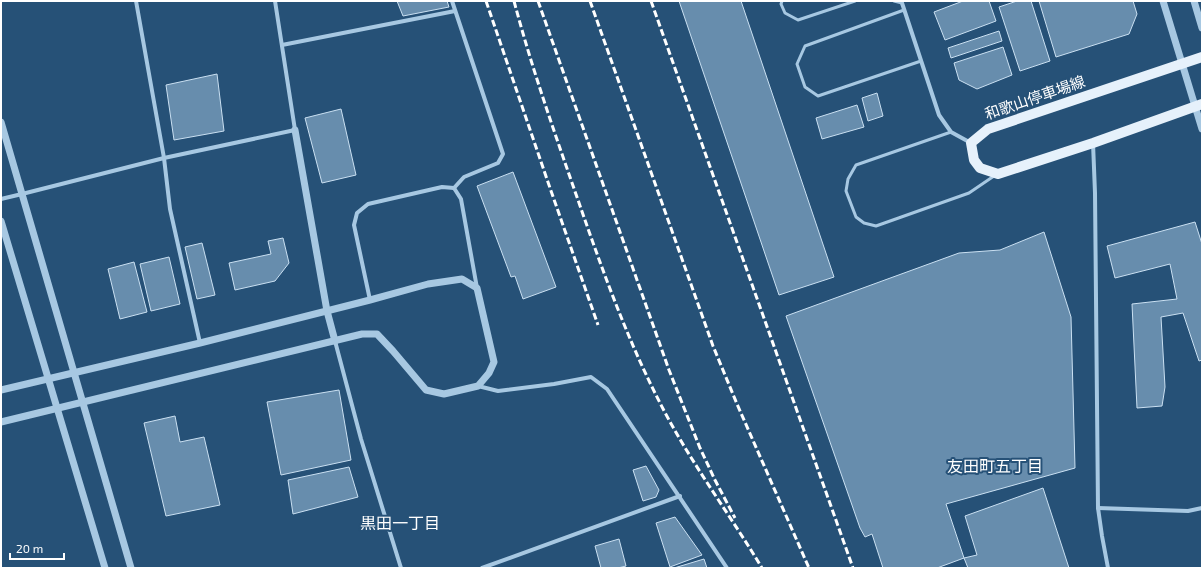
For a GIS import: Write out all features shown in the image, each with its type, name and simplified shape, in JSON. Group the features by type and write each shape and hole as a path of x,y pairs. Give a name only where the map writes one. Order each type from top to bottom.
{"main road":[{"name":"和歌山停車場線","path":"971,143 988,129 1202,57"},
{"path":"971,143 974,160 980,168 998,174 1199,106"}],"street":[{"path":"136,1 164,158 170,209 200,343"},
{"path":"274,1 327,311 361,439 401,568"},
{"path":"452,1 503,154 498,162 464,177 454,188"},
{"path":"1163,1 1182,64 1199,106 1202,129"},
{"path":"1194,1 1202,28"},
{"path":"902,2 939,115 951,132 971,143"},
{"path":"282,46 455,11"},
{"path":"1,122 131,568"},
{"path":"1,199 164,158 295,130"},
{"path":"1093,143 1095,194 1098,508 1108,568"},
{"path":"370,300 354,225 357,213 368,204 442,187 454,188"},
{"path":"454,188 461,199 477,288 494,362 489,373 478,386"},
{"path":"1,220 105,568"},
{"path":"1,390 200,343 428,284 462,279 477,288"},
{"path":"1,422 362,334 377,334 393,350 426,390 444,394 478,386 498,392 591,377 607,389 727,568"},
{"path":"482,568 680,496"},
{"path":"1098,508 1188,511 1202,508"}],"lane":[{"path":"782,1 781,4 785,13 798,20 855,1"},
{"path":"894,1 902,2"},
{"path":"904,10 805,46 797,64 805,87 818,96 921,62"},
{"path":"951,132 856,165 848,179 846,191 856,217 864,223 876,226 969,192 998,174"}],"building":[{"path":"397,1 447,1 449,7 403,16"},
{"path":"679,1 741,1 834,277 779,295"},
{"path":"963,1 989,1 996,21 945,40 934,12"},
{"path":"1017,1 1031,1 1050,61 1020,71 999,7"},
{"path":"1039,1 1133,1 1137,14 1129,34 1056,57"},
{"path":"999,31 1002,41 951,58 948,48"},
{"path":"1003,47 1012,75 977,89 959,80 954,63"},
{"path":"217,74 224,131 174,140 166,85"},
{"path":"877,93 883,116 868,121 862,98"},
{"path":"857,105 864,127 822,139 816,118"},
{"path":"341,109 356,175 322,183 305,118"},
{"path":"513,172 556,287 523,299 515,276 511,277 477,186"},
{"path":"1195,222 1202,244 1202,360 1199,361 1183,313 1161,317 1165,387 1162,406 1137,408 1132,304 1177,299 1170,264 1115,278 1107,246"},
{"path":"1044,232 1071,317 1075,468 946,504 964,558 937,568 883,568 872,534 865,537 860,528 786,316 959,253 1000,250"},
{"path":"283,238 289,263 275,281 235,290 229,263 271,254 268,241"},
{"path":"202,243 215,295 197,299 185,247"},
{"path":"169,257 180,304 151,311 140,264"},
{"path":"134,262 147,312 120,319 108,269"},
{"path":"339,390 351,460 281,475 267,402"},
{"path":"175,416 180,442 204,437 220,505 166,516 144,423"},
{"path":"646,466 659,490 656,497 643,501 633,470"},
{"path":"349,467 358,497 293,514 288,480"},
{"path":"1043,488 1069,568 968,568 964,558 977,555 965,516"},
{"path":"675,517 702,555 670,567 656,523"},
{"path":"619,539 626,566 618,568 601,568 595,546"},
{"path":"704,559 707,568 674,568"}],"railway":[{"path":"486,1 598,325"},
{"path":"514,1 536,76 561,151 598,256 642,367 680,439 762,568"},
{"path":"538,1 669,370 700,448 735,518"},
{"path":"590,1 713,346 809,568"},
{"path":"651,1 853,568"}],"district":[{"name":"友田町五丁目","path":"995,466"},
{"name":"黒田一丁目","path":"400,523"}]}
